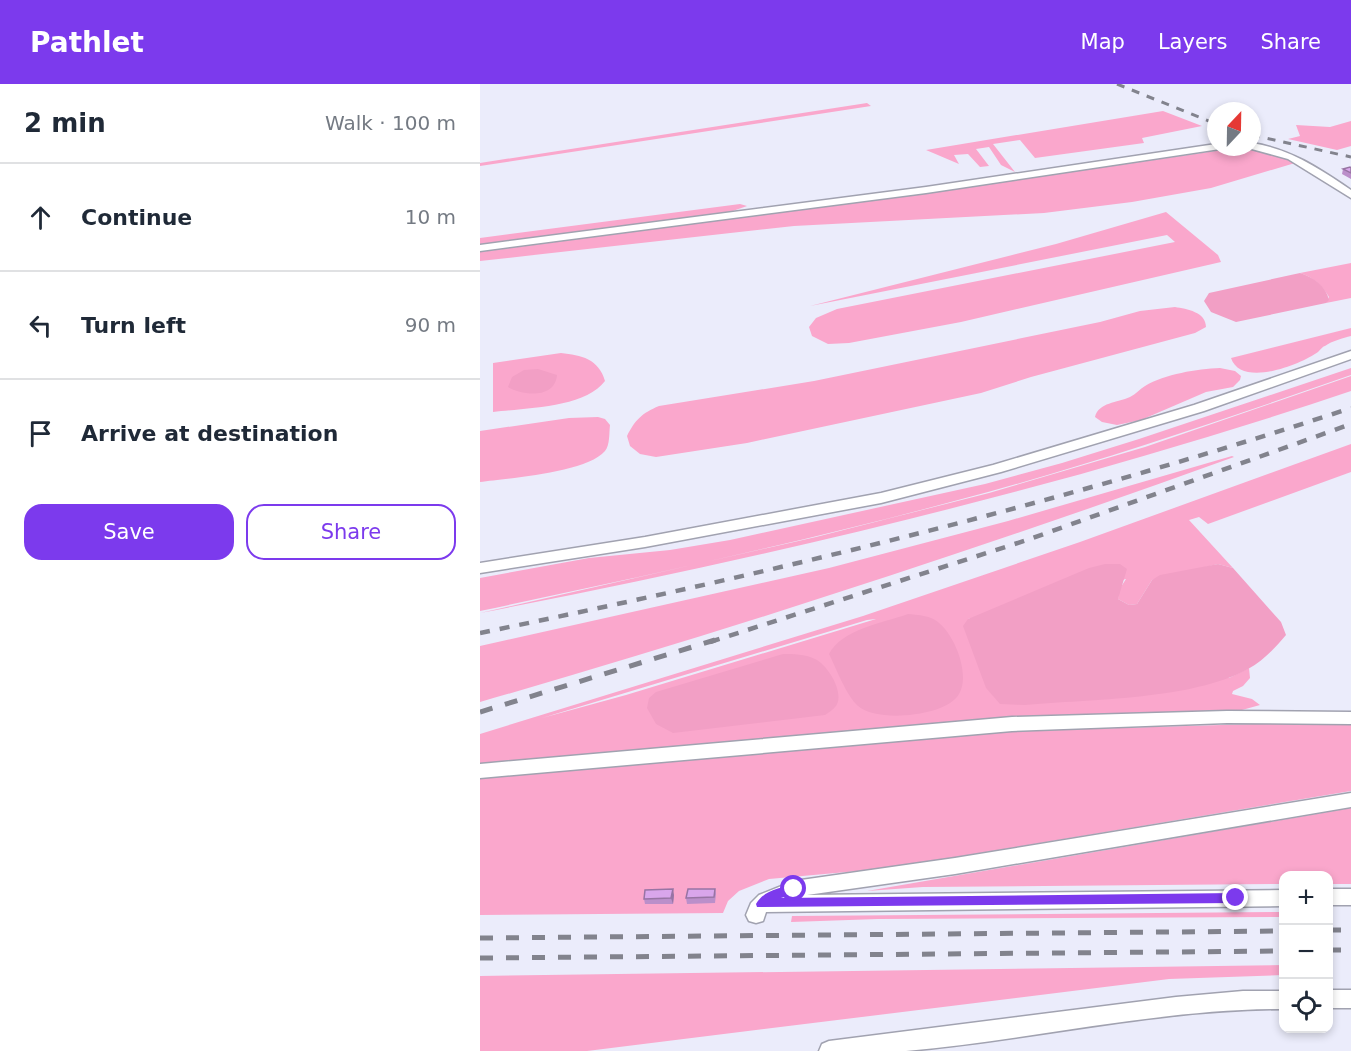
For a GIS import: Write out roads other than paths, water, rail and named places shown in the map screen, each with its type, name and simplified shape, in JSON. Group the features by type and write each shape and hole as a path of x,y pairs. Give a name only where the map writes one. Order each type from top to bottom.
{"lane":[{"path":"1261,147 1293,157 1351,195"},
{"path":"480,248 961,185 1207,148"},
{"path":"480,568 645,542 881,498 996,469 1176,414 1351,355"},
{"path":"480,771 1012,724 1227,717 1351,718"},
{"path":"1279,897 759,909 775,894 794,889 944,868 1351,800"},
{"path":"1333,897 1351,897"},
{"path":"1333,999 1351,999"},
{"path":"829,1051 1176,1006 1243,1000 1279,1000"}],"railway":[{"path":"1117,84 1207,120"},
{"path":"1261,137 1351,157"},
{"path":"480,633 701,585 919,533 1135,475 1351,408"},
{"path":"710,642 1027,540 1351,424"},
{"path":"480,712 715,640"},
{"path":"1333,930 1351,930"},
{"path":"480,938 1279,931"},
{"path":"1333,950 1351,950"},
{"path":"480,958 1279,951"}]}
